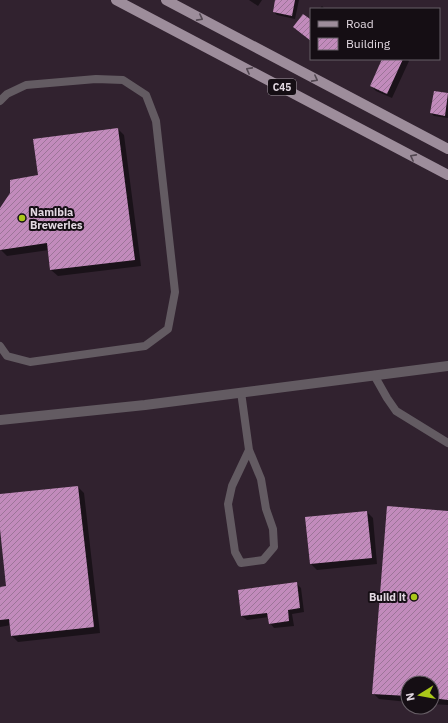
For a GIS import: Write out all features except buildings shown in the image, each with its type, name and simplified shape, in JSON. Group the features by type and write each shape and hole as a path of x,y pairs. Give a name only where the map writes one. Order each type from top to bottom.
{"main road":[{"name":"C45","path":"166,0 448,149"},
{"name":"C45","path":"118,1 448,175"}],"street":[{"path":"0,420 145,405 374,375 448,369"}],"lane":[{"path":"0,101 7,94 26,86 96,79 122,80 146,95 156,121 175,292 168,329 145,346 30,362 7,356 0,346"},
{"path":"374,375 387,398 396,410 448,443"},
{"path":"241,392 249,450 261,479 266,509 273,529 274,548 263,560 241,563 235,552 228,504 232,486 249,450"}],"place":[{"name":"Namibia Breweries","path":"22,218"},
{"name":"Build it","path":"414,597"}]}
